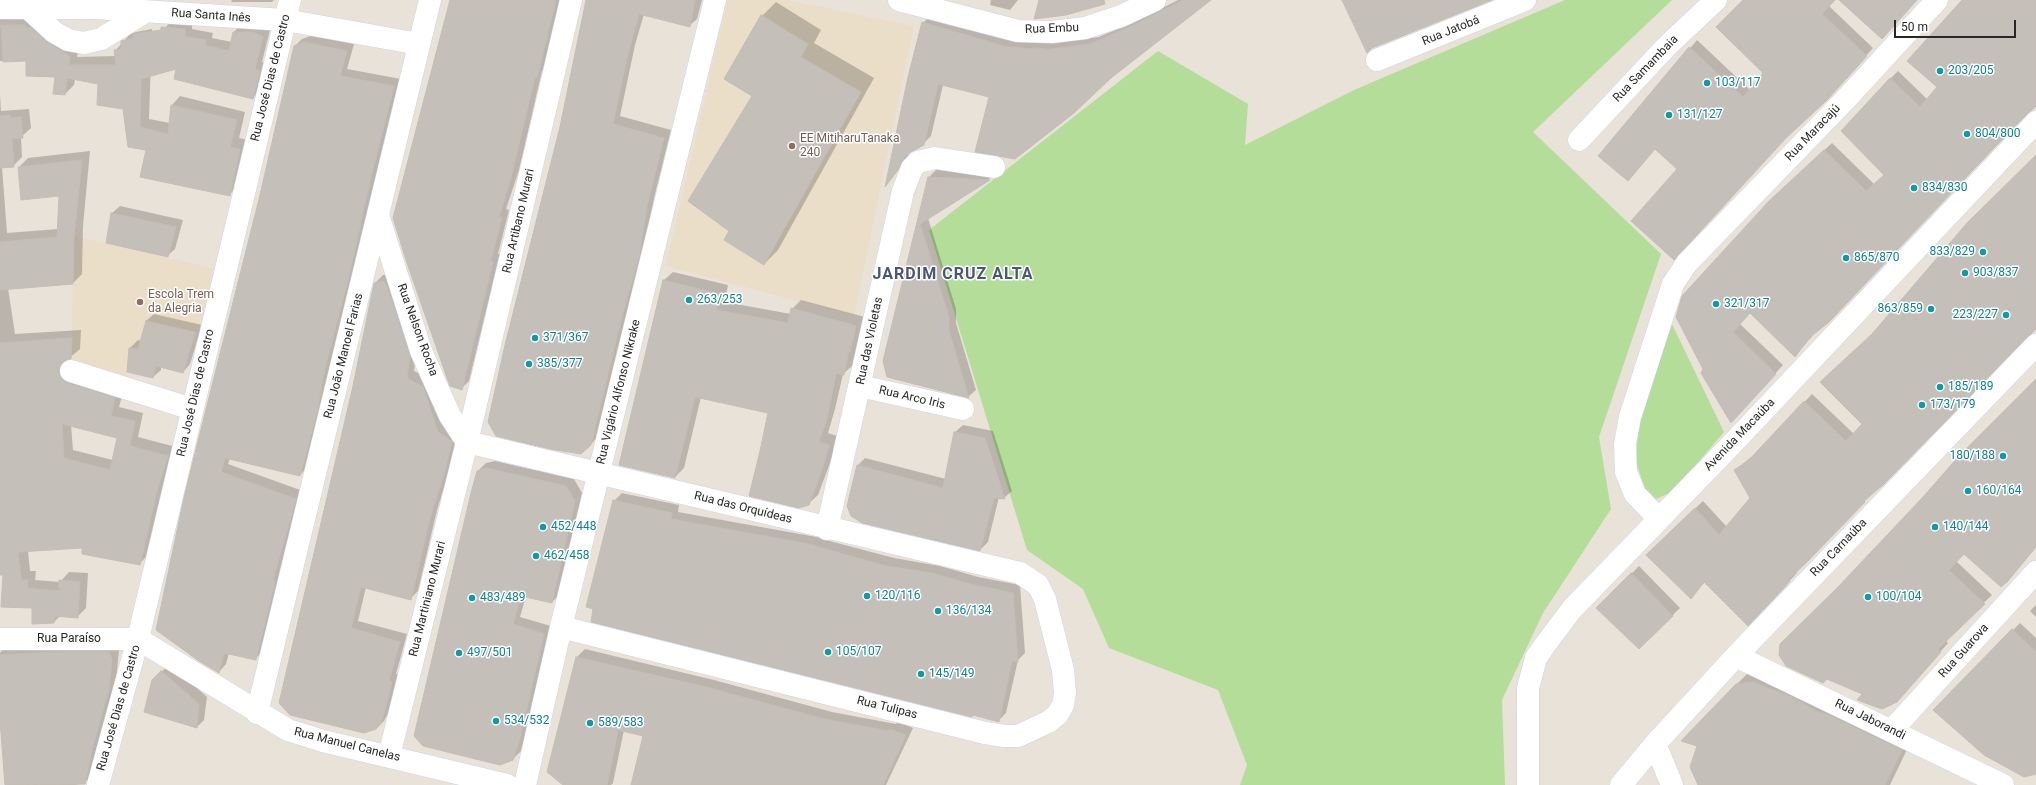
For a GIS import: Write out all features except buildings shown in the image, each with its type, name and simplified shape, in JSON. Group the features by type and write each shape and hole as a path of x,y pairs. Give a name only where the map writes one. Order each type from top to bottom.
{"street":[{"name":"Rua João Manoel Farias","path":"257,713 430,0"},
{"name":"Rua Artibano Murari","path":"467,442 572,0"},
{"name":"Rua Vigário Alfonso Nikrake","path":"525,785 561,627 715,0"},
{"name":"Rua Embu","path":"899,0 1018,31 1052,32 1085,28 1121,16 1155,0"},
{"name":"Rua Jatobá","path":"1377,60 1525,0"},
{"name":"Rua Samambaia","path":"1579,140 1667,46 1716,0"},
{"name":"Rua Maracajú","path":"1659,519 1635,494 1626,472 1625,444 1630,417 1674,284 1687,263 1846,99 1937,0"},
{"name":"Rua Santa Inês","path":"0,8 29,9 95,4 145,12 287,10 419,44"},
{"path":"29,9 54,32 68,40 84,43 101,39 145,12"},
{"name":"Rua José Dias de Castro","path":"98,785 138,639 287,10"},
{"name":"Avenida Macaúba","path":"1528,785 1528,688 1536,658 1572,610 1619,563 2036,122"},
{"name":"Rua das Violetas","path":"828,529 903,191 912,168 918,162 935,158 994,168"},
{"name":"Rua Nelson Rocha","path":"378,214 421,351 450,416 467,442"},
{"name":"Rua Carnaúba","path":"1621,785 1650,749 1736,656 2036,345"},
{"path":"71,371 192,409"},
{"name":"Rua Arco Iris","path":"860,386 963,409"},
{"name":"Rua das Orquídeas","path":"467,442 828,529 1020,573"},
{"name":"Rua Martiniano Murari","path":"389,756 467,442"},
{"name":"Rua Guarova","path":"1892,730 2036,572"},
{"name":"Rua Tulipas","path":"561,627 985,733 1018,736 1048,722 1063,704 1065,693 1063,670 1045,599 1038,585 1030,578 1020,573"},
{"name":"Rua Paraíso","path":"0,639 138,639"},
{"name":"Rua Manuel Canelas","path":"138,639 257,713 295,732 323,742 389,756 507,785"},
{"name":"Rua Jaborandi","path":"1736,656 1892,730 2003,785"},
{"path":"1636,785 1650,749"},
{"path":"1650,749 1672,785"}],"shaded area":[{"name":"EE MitiharuTanaka 240","path":"730,0 787,0 914,26 854,316 666,266 727,3"},
{"name":"Escola Trem da Alegria","path":"74,236 216,269 199,333 146,321 138,349 129,348 126,388 71,371"}],"green space":[{"path":"1565,0 1672,0 1533,132 1661,254 1599,437 1611,509 1543,613 1502,700 1505,785 1240,785 1247,765 1218,690 1109,648 1083,589 1027,550 929,230 1158,51 1248,104 1245,145 1354,90"},
{"path":"1670,320 1724,432 1674,491 1656,499 1645,489 1636,462 1639,415"}],"place":[{"name":"203/205","path":"1940,71"},
{"name":"103/117","path":"1707,83"},
{"name":"131/127","path":"1669,115"},
{"name":"804/800","path":"1967,134"},
{"name":"EE MitiharuTanaka 240","path":"792,146"},
{"name":"834/830","path":"1914,188"},
{"name":"833/829","path":"1983,252"},
{"name":"865/870","path":"1846,258"},
{"name":"903/837","path":"1965,273"},
{"name":"263/253","path":"689,300"},
{"name":"Escola Trem da Alegria","path":"140,302"},
{"name":"321/317","path":"1716,304"},
{"name":"863/859","path":"1931,309"},
{"name":"223/227","path":"2006,315"},
{"name":"371/367","path":"535,338"},
{"name":"385/377","path":"529,364"},
{"name":"185/189","path":"1940,387"},
{"name":"173/179","path":"1922,405"},
{"name":"180/188","path":"2003,456"},
{"name":"160/164","path":"1968,491"},
{"name":"452/448","path":"543,527"},
{"name":"140/144","path":"1935,527"},
{"name":"462/458","path":"536,556"},
{"name":"120/116","path":"867,596"},
{"name":"100/104","path":"1868,597"},
{"name":"483/489","path":"472,598"},
{"name":"136/134","path":"938,611"},
{"name":"105/107","path":"828,652"},
{"name":"497/501","path":"459,653"},
{"name":"145/149","path":"921,674"},
{"name":"534/532","path":"496,721"},
{"name":"589/583","path":"590,723"}],"district":[{"name":"JARDIM CRUZ ALTA","path":"953,275"}]}
